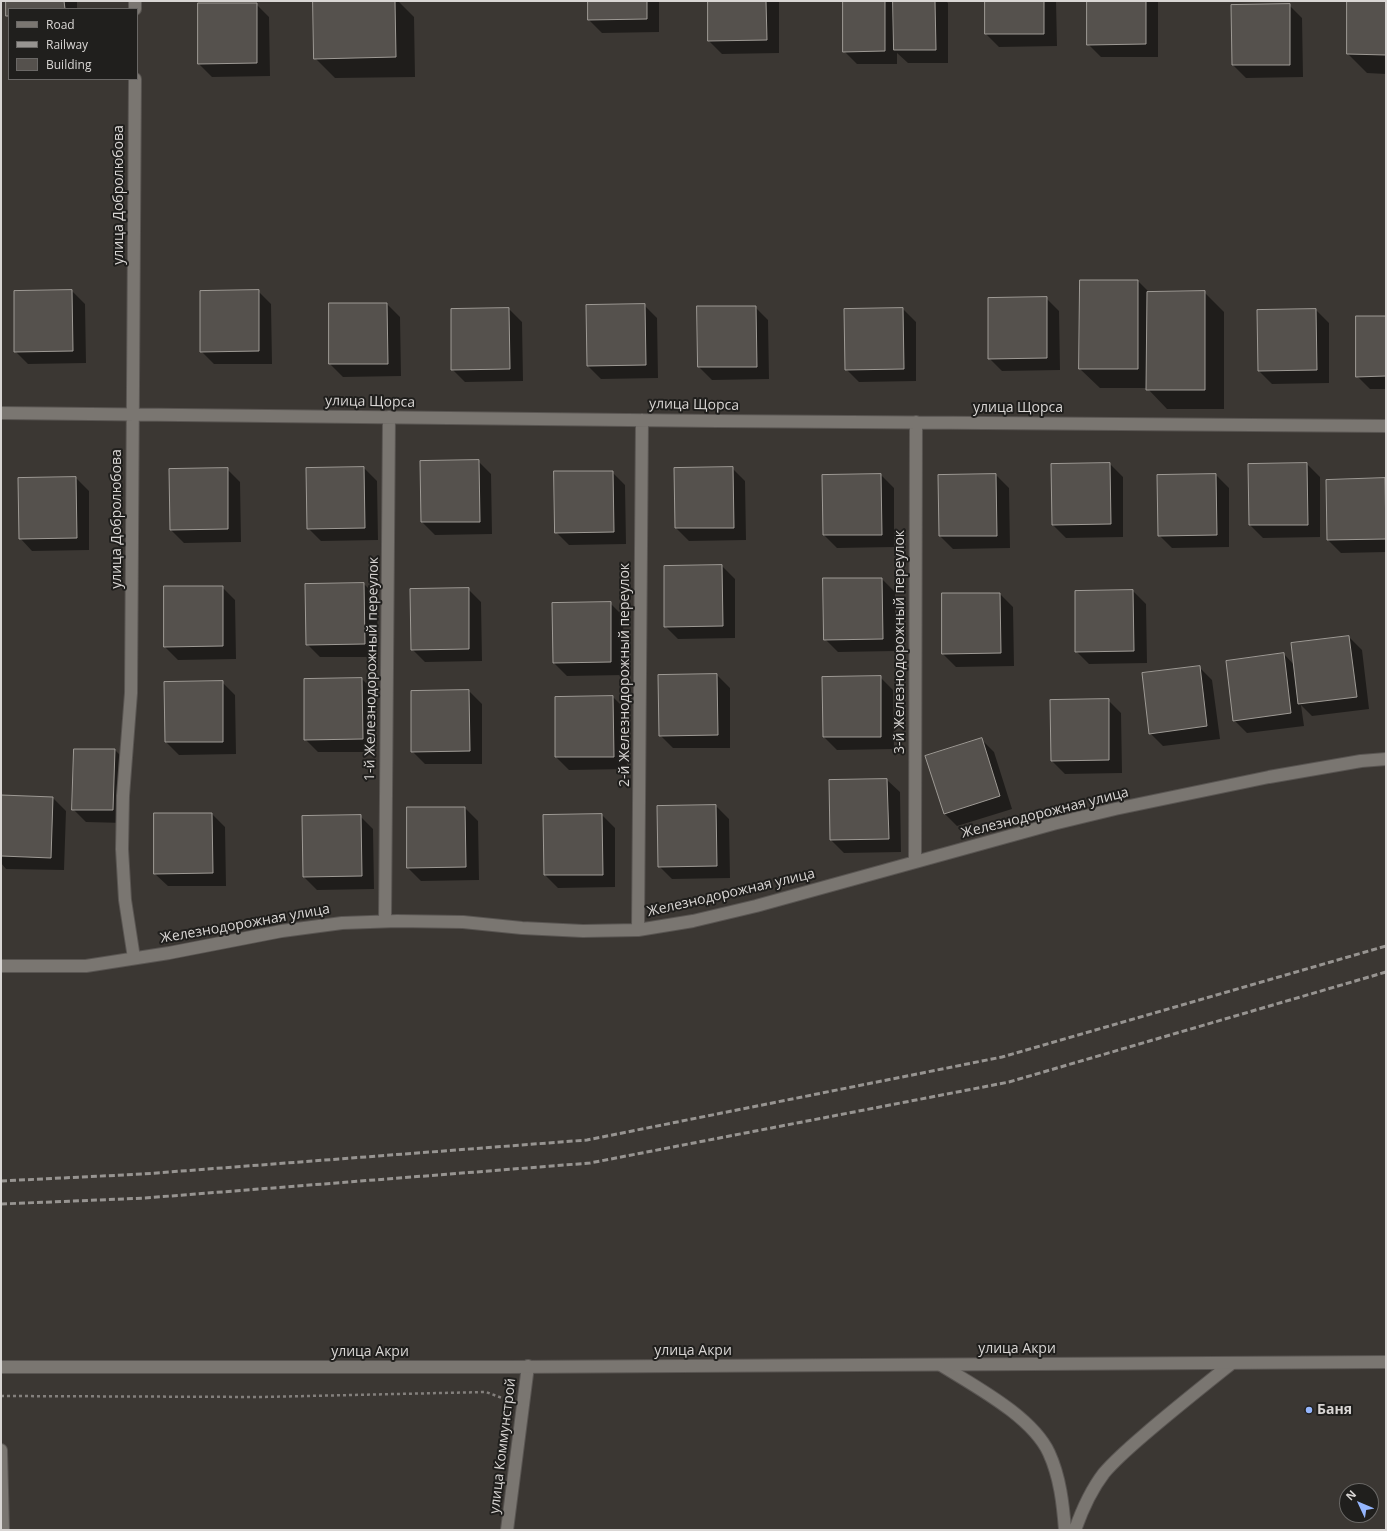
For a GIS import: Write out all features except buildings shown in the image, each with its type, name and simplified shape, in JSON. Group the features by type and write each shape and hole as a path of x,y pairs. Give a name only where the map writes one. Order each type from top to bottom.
{"street":[{"name":"улица Добролюбова","path":"134,958 125,900 122,849 123,796 131,693 135,80"},
{"name":"улица Щорса","path":"1,413 1386,426"},
{"name":"1-й Железнодорожный переулок","path":"385,921 390,417"},
{"name":"2-й Железнодорожный переулок","path":"638,930 642,420"},
{"name":"3-й Железнодорожный переулок","path":"915,862 916,422"},
{"name":"Железнодорожная улица","path":"1,966 86,966 282,931 342,923 385,921 463,922 522,928 583,931 638,930 693,921 756,906 1053,824 1115,809 1269,777 1386,758"},
{"name":"улица Акри","path":"1,1367 1232,1364 1386,1362"},
{"path":"941,1364 1000,1402 1036,1433 1048,1451 1057,1474 1066,1530"},
{"path":"1075,1530 1079,1516 1091,1492 1104,1473 1125,1452 1173,1410 1232,1364"},
{"name":"улица Коммунстрой","path":"507,1530 528,1366"},
{"path":"1,1450 3,1530"}],"path":[{"path":"1,1396 262,1397 486,1392 523,1407"}],"railway":[{"path":"1,1181 143,1174 587,1140 1002,1057 1386,946"},
{"path":"1,1204 145,1198 590,1163 1009,1082 1386,972"}],"place":[{"name":"Баня","path":"1309,1410"}]}
